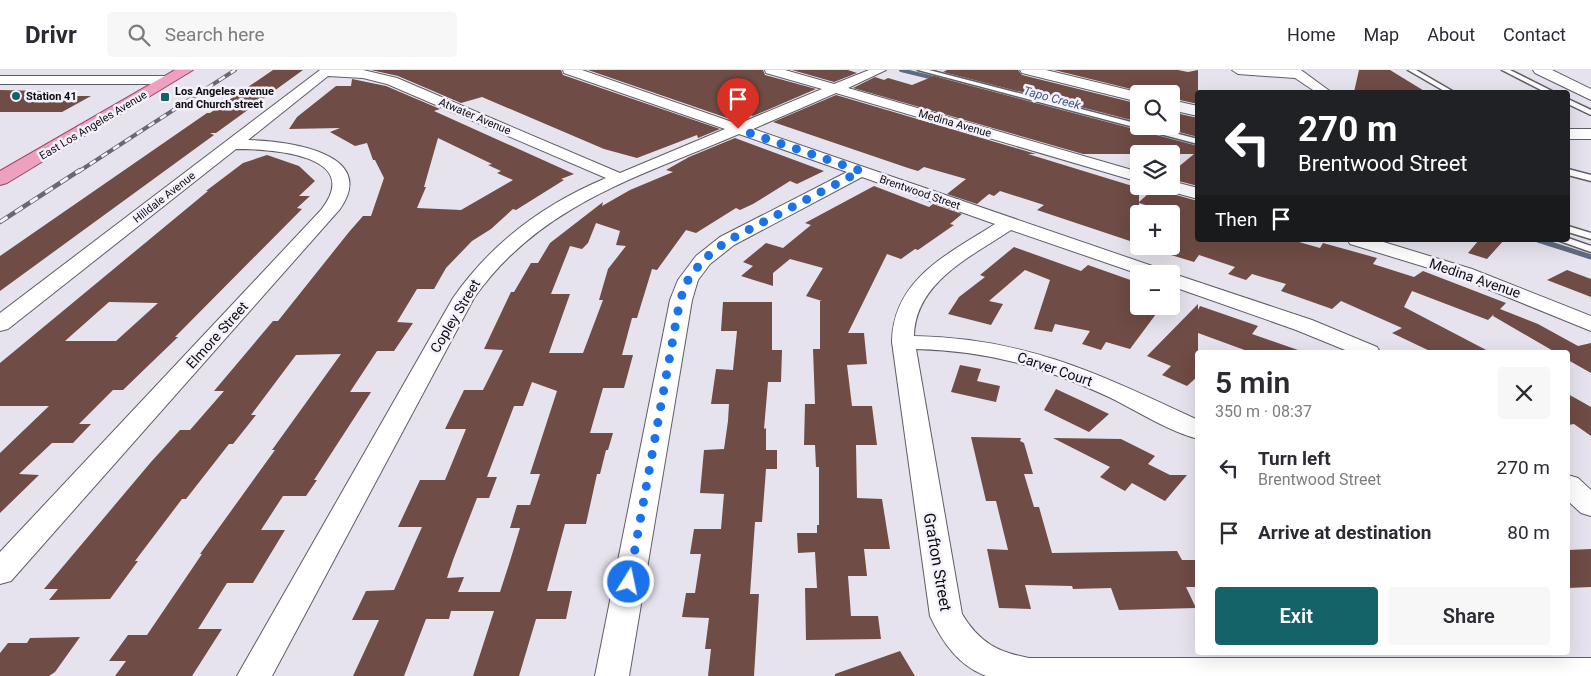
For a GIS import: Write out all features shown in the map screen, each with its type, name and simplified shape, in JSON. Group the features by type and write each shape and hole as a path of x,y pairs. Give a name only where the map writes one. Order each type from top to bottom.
{"main road":[{"name":"East Los Angeles Avenue","path":"0,179 8,170 186,70"}],"street":[{"name":"Brentwood Street","path":"569,70 1132,265"},
{"name":"Medina Avenue","path":"771,70 1130,174"},
{"name":"Copley Street","path":"254,676 464,298 482,272 510,242 545,216 581,195 880,70"},
{"path":"1027,70 1130,95"},
{"path":"1238,70 1296,72 1321,90"},
{"path":"1540,70 1591,95"},
{"path":"1556,70 1591,86"},
{"name":"Hilldale Avenue","path":"0,324 327,71"},
{"name":"Atwater Avenue","path":"327,71 363,74 392,81 619,178"},
{"path":"0,80 168,80"},
{"path":"1180,107 1195,110"},
{"path":"1570,134 1591,134"},
{"name":"Elmore Street","path":"0,572 327,214 339,198 342,186 339,174 332,165 318,157 279,146 233,144"},
{"path":"612,676 680,300 688,280 703,260 727,241 861,171"},
{"path":"1180,189 1195,193"},
{"name":"Grafton Street","path":"1010,222 923,284 906,311 902,342 946,616 958,639 985,661 1004,669 1029,673 1591,673"},
{"name":"Medina Avenue","path":"1364,242 1465,273 1591,324"},
{"path":"1180,282 1304,325 1364,350"},
{"name":"Carver Court","path":"902,342 968,345 1033,359 1084,377 1195,429"},
{"path":"1570,487 1591,506"}],"lane":[{"path":"921,70 1195,141"},
{"path":"1411,70 1446,90"},
{"path":"1505,70 1546,90"},
{"path":"1570,102 1591,113"},
{"path":"1570,173 1591,178"},
{"path":"1570,230 1591,236"},
{"path":"1568,242 1591,249"}],"building":[{"path":"273,70 303,70 216,133 210,133 214,135 0,291 0,256 207,113 210,113"},
{"path":"371,70 561,70 563,75 720,129 698,138 697,135 637,158 604,149 482,97 461,103 398,76"},
{"path":"588,70 763,70 765,75 816,89 753,116 736,110 733,120"},
{"path":"792,70 848,70 857,73 834,82"},
{"path":"947,70 1018,70 1022,75 1130,102 1130,120 943,72"},
{"path":"1054,70 1178,70 1188,72 1198,70 1198,90 1195,90 1195,103 1180,100 1180,85 1130,85 1130,89"},
{"path":"1359,70 1390,70 1423,90 1354,90"},
{"path":"934,76 1130,128 1130,135 1157,135 1195,145 1195,185 1180,181 1180,166 1194,154 1180,154 1180,145 1130,145 1130,154 1083,154 853,88 875,77 884,80 888,78 912,85"},
{"path":"352,79 386,86 440,109 434,111 574,174 561,179 564,180 516,210 513,209 491,229 472,241 446,268 434,289 417,289 397,322 413,323 394,351 377,351 350,392 371,392 314,480 317,480 306,496 283,496 261,530 285,530 253,583 227,583 198,629 222,629 192,676 115,676 126,661 109,661 128,635 147,635 202,554 200,554 341,354 296,355 251,415 256,415 233,444 229,444 186,499 182,499 135,561 138,561 110,599 49,600 58,589 44,589 180,430 190,430 224,391 214,391 273,321 278,321 363,216 371,216 384,178 375,160 373,160 367,143 355,146 330,132 340,128 289,129 297,117 336,86 351,86","holes":["438,138 492,164 488,165 501,171 497,173 513,180 461,210 417,208 426,187 424,187"]},
{"path":"0,90 42,91 32,96 91,96 62,112 0,112"},
{"path":"836,95 1036,154 1028,154 1130,185 1130,195 1139,195 1139,202 1147,195 1176,195 1195,200 1195,242 1299,242 1320,248 1323,243 1377,258 1373,264 1414,277 1423,271 1506,303 1500,309 1538,324 1578,346 1591,343 1591,373 1570,361 1570,350 1552,350 1493,316 1494,314 1488,320 1412,291 1404,307 1486,350 1428,350 1392,333 1402,328 1341,301 1332,309 1281,291 1286,284 1252,274 1246,280 1228,274 1235,267 1199,255 1194,262 1171,255 1180,255 1180,205 1145,205 1139,203 1139,205 1130,205 1130,241 1037,210 1044,205 1000,191 994,196 989,194 977,204 947,194 966,179 924,167 918,171 773,122"},
{"path":"1180,114 1195,117 1195,136 1180,132"},
{"path":"735,138 824,171 797,184 790,181 753,204 740,210 736,208 696,233 686,230 657,270 652,269 637,318 632,318 622,355 633,355 624,388 603,388 590,433 613,433 608,450 606,450 600,474 597,474 586,524 565,524 547,591 572,591 566,619 536,619 519,676 473,676 494,611 451,611 449,619 426,619 404,676 353,676 379,620 352,620 366,591 394,590 422,527 398,527 420,480 445,480 466,429 445,429 464,390 483,390 503,350 484,349 511,292 514,292 531,263 538,263 550,243 603,202 602,206 630,190 673,172 666,170 689,157","holes":["596,223 620,231 616,245 626,246 608,269 599,300 603,300 583,353 549,353 570,294 551,294 570,246 582,249 588,243","532,382 557,391 530,474 540,474 530,505 517,505 510,528 520,528 500,592 458,592 464,577 447,578 453,560 477,498 489,498 497,477 487,477 514,406 523,406"]},
{"path":"267,155 299,166 315,181 299,196 310,196 297,208 302,209 175,337 178,337 123,390 113,390 79,424 91,424 73,443 52,443 19,474 39,475 0,513 0,453 49,406 0,406 0,363 208,191 206,191 243,163","holes":["109,302 158,303 116,341 65,341"]},
{"path":"874,186 929,207 933,204 962,214 950,224 954,225 918,250 915,249 901,259 887,254 848,333 864,333 867,364 847,365 852,406 872,406 877,445 856,445 857,498 882,499 890,549 864,549 867,576 848,576 851,616 878,616 881,639 806,640 805,588 817,588 815,552 798,553 797,533 817,533 817,525 819,525 819,467 816,467 815,445 804,445 805,404 815,404 813,349 820,349 820,301 822,301 806,296 823,268 790,259 773,273 773,286 741,276 753,266 743,262 766,243 783,248 811,225 805,223"},
{"path":"1477,242 1502,242 1487,259 1468,253"},
{"path":"1014,247 1081,271 1088,265 1130,280 1130,315 1155,315 1130,349 1106,342 1101,350 1082,344 1090,331 1055,324 1052,332 1034,329 1050,280 1025,270 989,301 1003,304 991,325 948,314 959,297 985,277 980,275"},
{"path":"1567,270 1591,279 1591,297 1547,280"},
{"path":"723,302 772,302 772,350 782,350 781,382 768,382 764,429 766,428 766,450 777,450 777,469 766,469 762,522 755,522 750,594 759,594 754,676 708,676 711,649 705,649 709,618 682,617 686,593 695,593 701,554 690,554 694,529 721,529 724,494 700,493 704,450 724,449 728,421 729,404 711,404 716,369 733,370 737,331 721,331"},
{"path":"1198,304 1198,310 1200,306 1258,326 1252,334 1298,350 1245,350 1198,333 1198,350 1195,350 1195,379 1187,386 1162,375 1171,366 1147,356"},
{"path":"960,365 981,369 977,381 1000,386 996,402 951,392"},
{"path":"1056,389 1109,414 1089,432 1044,410"},
{"path":"1570,395 1591,407 1591,436 1574,424 1570,425"},
{"path":"971,437 1021,438 1020,441 1024,443 1033,474 1024,474 1034,507 1039,507 1052,553 1177,551 1182,560 1195,560 1195,587 1186,587 1195,608 1119,610 1111,588 1073,589 1072,586 1025,585 1031,609 999,608 987,549 1008,550 996,501 986,501"},
{"path":"1053,438 1121,439 1155,456 1148,464 1170,475 1187,475 1165,501 1132,483 1125,491 1100,477 1110,467"},
{"path":"1591,549 1591,587 1570,588 1570,550"},
{"path":"80,637 55,672 49,676 0,676 0,653 8,643 27,643 30,638"},
{"path":"900,651 915,676 835,676 835,674"}],"waterway":[{"name":"Tapo Creek","path":"901,70 938,79"},
{"name":"Tapo Creek","path":"1544,242 1591,257"}],"railway":[{"path":"78,172 235,70"},
{"path":"0,222 80,170"}],"place":[{"name":"Station 41","path":"16,96"},
{"name":"Los Angeles avenue and Church street","path":"165,97"}],"route":[{"path":"629,582 680,300 688,280 703,260 727,241 861,171 738,129"}]}
